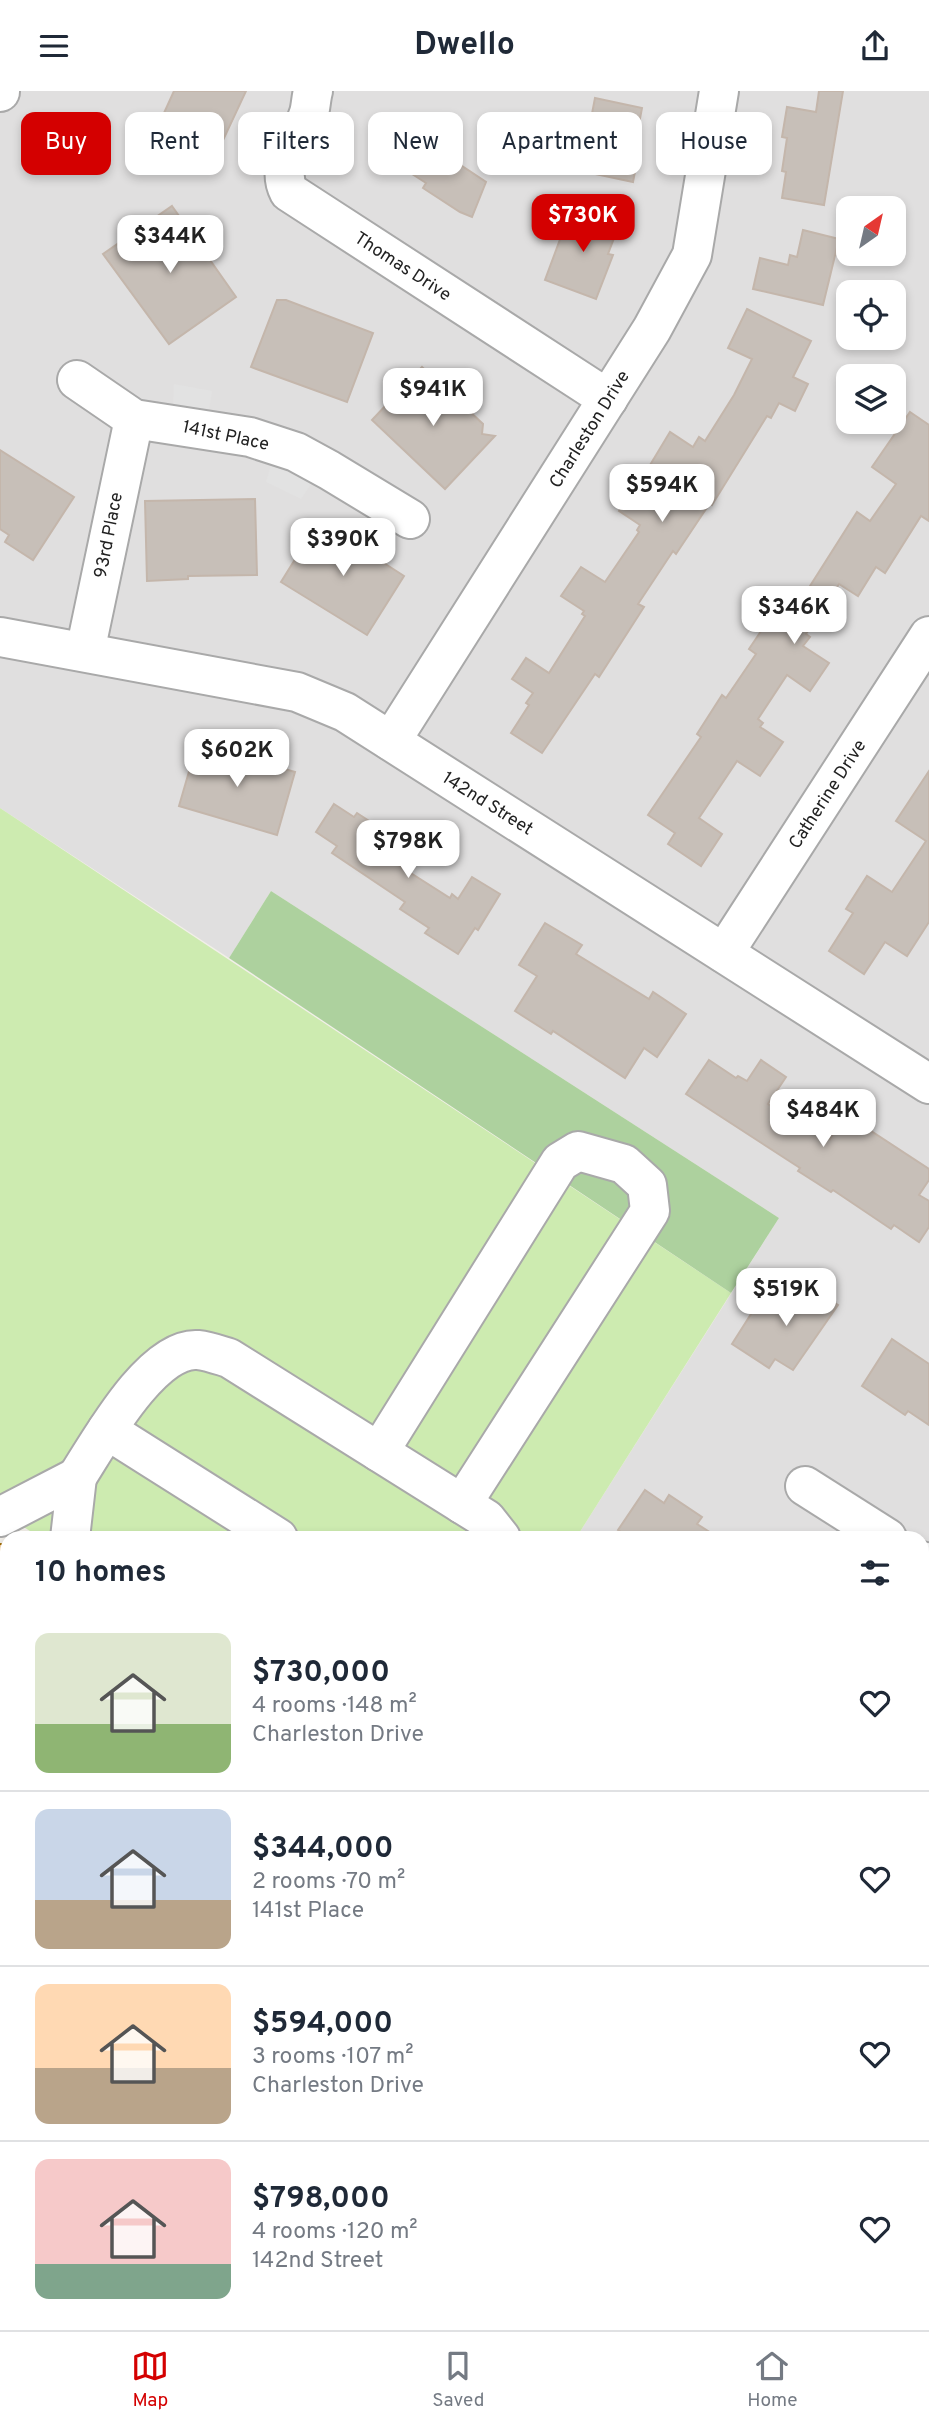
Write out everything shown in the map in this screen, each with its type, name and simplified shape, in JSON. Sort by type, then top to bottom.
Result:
[{"type":"street","name":"Thomas Drive","points":[[313,91],[309,113],[285,162],[284,183],[289,192],[608,398]]},
{"type":"street","name":"Charleston Drive","points":[[391,741],[652,329],[692,255],[719,91]]},
{"type":"street","name":"141st Place","points":[[77,380],[134,419],[250,437],[296,453],[410,520]]},
{"type":"street","name":"93rd Place","points":[[85,652],[120,474],[134,419]]},
{"type":"street","name":"Catherine Drive","points":[[724,953],[929,636]]},
{"type":"street","name":"142nd Street","points":[[0,637],[297,692],[345,712],[929,1084]]},
{"type":"street","points":[[379,1452],[560,1161],[578,1151],[624,1164],[647,1185],[650,1210],[463,1504]]},
{"type":"street","points":[[71,1531],[77,1476],[107,1430],[138,1386],[171,1357],[195,1349],[229,1358],[463,1504],[486,1519],[495,1531]]},
{"type":"street","points":[[107,1430],[267,1531]]},
{"type":"street","points":[[0,1517],[77,1476]]},
{"type":"street","points":[[806,1486],[876,1531]]},
{"type":"shaded area","points":[[0,91],[929,91],[929,1531],[580,1531],[779,1218],[271,891],[229,958],[0,808]]},
{"type":"shaded area","points":[[174,384],[212,391],[208,415],[173,407]]},
{"type":"shaded area","points":[[273,458],[315,478],[301,499],[266,482]]},
{"type":"green space","points":[[0,808],[731,1293],[580,1531],[30,1531],[0,1512]]},
{"type":"green space","points":[[271,891],[779,1218],[731,1293],[229,958]]},
{"type":"building","points":[[174,91],[246,91],[224,138],[224,112],[164,112]]},
{"type":"building","points":[[819,91],[843,91],[824,205],[782,198],[786,172],[782,171],[787,138],[782,137],[787,107],[816,112]]},
{"type":"building","points":[[595,98],[642,108],[641,112],[592,112]]},
{"type":"building","points":[[463,167],[486,182],[472,217],[423,188],[426,183],[414,175],[463,175]]},
{"type":"building","points":[[600,175],[634,175],[633,182]]},
{"type":"building","points":[[172,206],[236,297],[169,344],[103,254]]},
{"type":"building","points":[[572,207],[619,225],[608,254],[613,255],[596,299],[545,280]]},
{"type":"building","points":[[803,230],[836,238],[836,251],[823,305],[753,289],[760,258],[788,265],[790,255],[797,257]]},
{"type":"building","points":[[277,300],[286,300],[373,333],[347,402],[251,367]]},
{"type":"building","points":[[747,309],[811,341],[793,377],[808,384],[795,411],[779,403],[771,418],[767,416],[712,505],[710,503],[676,554],[673,551],[638,604],[644,607],[599,677],[595,674],[542,753],[511,733],[529,705],[526,703],[533,693],[512,679],[526,658],[549,673],[585,616],[582,614],[584,611],[561,596],[581,567],[605,582],[639,532],[637,530],[640,525],[619,511],[670,432],[693,447],[699,437],[705,441],[734,395],[752,359],[728,348]]},
{"type":"building","points":[[422,367],[483,424],[482,434],[495,436],[445,489],[372,420]]},
{"type":"building","points":[[910,412],[929,425],[929,521],[921,516],[885,573],[876,567],[858,596],[839,584],[806,634],[810,637],[803,646],[829,663],[810,691],[787,675],[758,719],[763,723],[760,727],[783,742],[760,776],[737,761],[699,818],[722,834],[701,866],[668,844],[675,833],[648,815],[701,737],[697,734],[722,695],[726,698],[756,654],[749,649],[790,588],[803,597],[857,512],[870,521],[896,484],[872,467],[895,434],[906,434],[906,418]]},
{"type":"building","points":[[0,450],[74,497],[33,560],[5,542],[9,535],[0,529]]},
{"type":"building","points":[[255,499],[257,575],[188,576],[188,579],[147,581],[145,501]]},
{"type":"building","points":[[319,521],[404,576],[367,635],[281,582]]},
{"type":"building","points":[[197,744],[295,772],[277,835],[179,806]]},
{"type":"building","points":[[929,771],[929,922],[907,956],[885,942],[864,974],[829,951],[853,913],[846,909],[867,876],[892,892],[926,841],[896,821]]},
{"type":"building","points":[[334,804],[354,817],[357,813],[383,830],[379,836],[403,851],[395,863],[450,898],[452,894],[458,899],[472,877],[500,894],[478,930],[475,928],[458,954],[425,933],[429,928],[400,909],[405,902],[332,853],[337,846],[316,832]]},
{"type":"building","points":[[545,923],[582,945],[576,954],[649,999],[653,992],[686,1014],[657,1057],[644,1048],[625,1078],[553,1031],[551,1034],[515,1011],[537,976],[519,965]]},
{"type":"building","points":[[709,1060],[736,1078],[738,1076],[747,1081],[761,1060],[786,1077],[768,1104],[810,1131],[812,1128],[830,1139],[845,1114],[929,1169],[929,1180],[919,1195],[929,1201],[929,1227],[919,1242],[894,1225],[891,1229],[833,1190],[831,1192],[798,1171],[800,1168],[686,1094]]},
{"type":"building","points":[[800,1280],[838,1305],[793,1370],[775,1359],[769,1368],[732,1344],[760,1300],[780,1313]]},
{"type":"building","points":[[892,1339],[929,1364],[929,1425],[908,1411],[905,1415],[862,1386]]},
{"type":"building","points":[[645,1490],[664,1503],[669,1495],[702,1517],[697,1524],[708,1531],[620,1531]]}]
